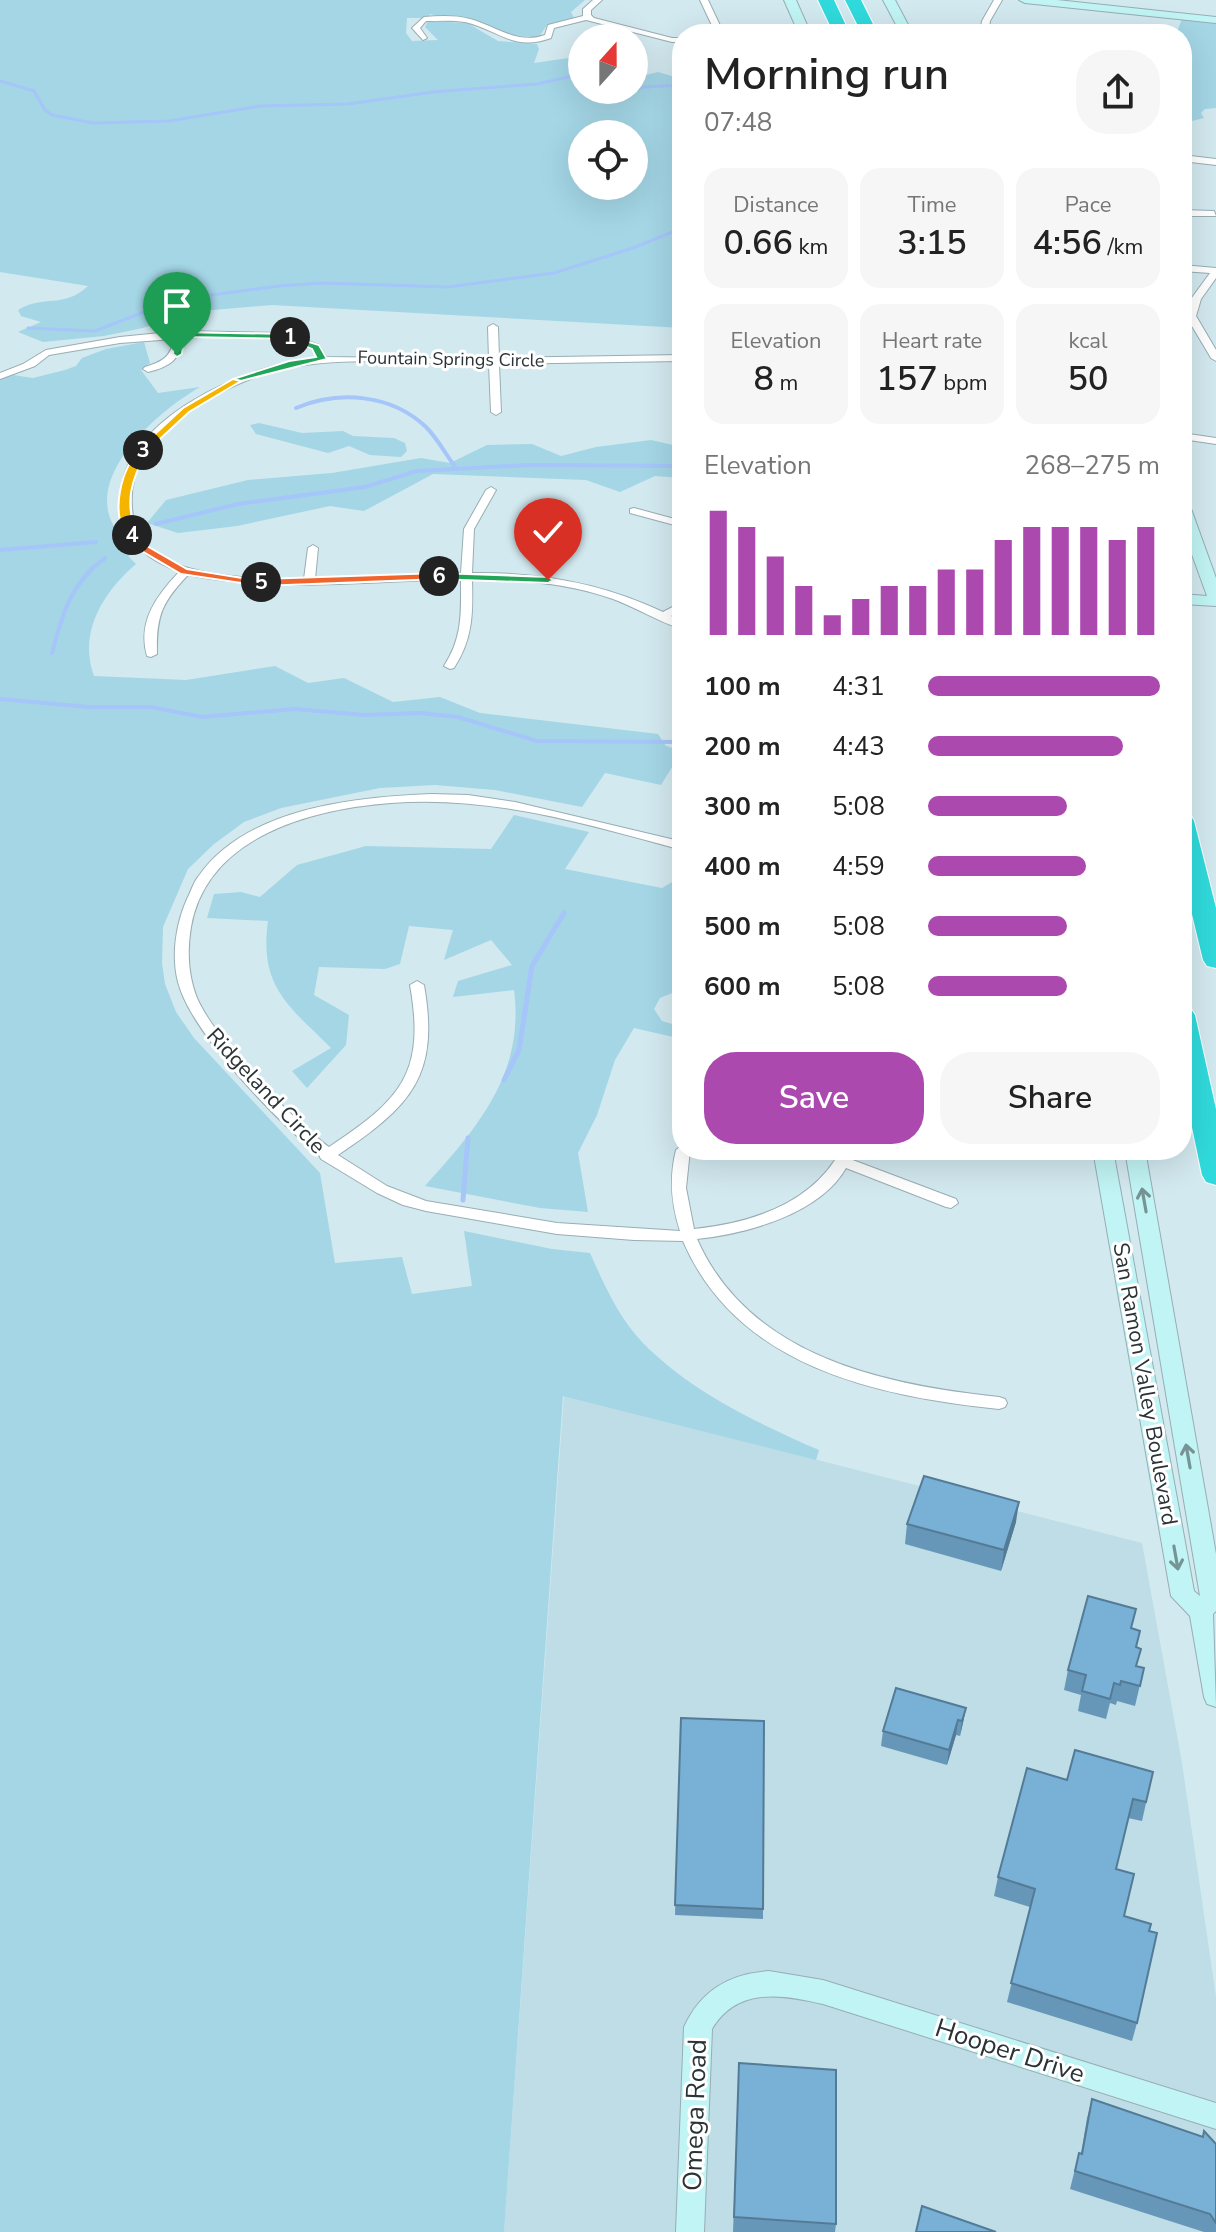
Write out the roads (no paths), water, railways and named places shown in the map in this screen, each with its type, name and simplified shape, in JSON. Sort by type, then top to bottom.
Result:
[{"type":"highway","points":[[826,0],[837,24]]},
{"type":"highway","points":[[853,0],[865,24]]},
{"type":"highway","points":[[1192,862],[1216,960]]},
{"type":"highway","points":[[1192,1062],[1216,1175]]},
{"type":"main road","points":[[778,0],[789,24]]},
{"type":"main road","points":[[790,0],[801,24]]},
{"type":"main road","points":[[889,0],[902,24]]},
{"type":"main road","points":[[1025,0],[1110,4],[1216,20]]},
{"type":"main road","points":[[1095,0],[1110,4]]},
{"type":"main road","points":[[1192,529],[1216,559]]},
{"type":"main road","points":[[1192,533],[1216,600],[1192,599]]},
{"type":"main road","name":"San Ramon Valley Boulevard","points":[[1105,1160],[1183,1596],[1201,1611],[1216,1697]]},
{"type":"main road","name":"San Ramon Valley Boulevard","points":[[1137,1160],[1212,1599],[1201,1611]]},
{"type":"main road","name":"Omega Road","points":[[690,2232],[696,2043],[698,2027],[706,2009],[732,1989],[752,1984],[804,1986]]},
{"type":"main road","name":"Hooper Drive","points":[[804,1986],[1216,2116]]},
{"type":"street","points":[[588,17],[587,9],[598,0]]},
{"type":"street","points":[[704,0],[715,24]]},
{"type":"street","points":[[986,24],[998,0]]},
{"type":"street","points":[[423,38],[416,28],[424,19],[466,20],[502,37],[533,40],[548,36],[551,27],[556,24],[588,17],[597,22],[672,39]]},
{"type":"street","points":[[1192,159],[1216,162]]},
{"type":"street","points":[[1192,213],[1214,214]]},
{"type":"street","points":[[1192,269],[1216,272],[1196,299],[1192,313]]},
{"type":"street","points":[[1192,318],[1216,363]]},
{"type":"street","points":[[493,327],[496,412]]},
{"type":"street","points":[[148,369],[169,364],[177,356],[180,334]]},
{"type":"street","points":[[0,376],[85,346],[180,334],[286,336],[316,347],[322,359]]},
{"type":"street","name":"Fountain Springs Circle","points":[[672,358],[494,362],[322,359],[268,370],[215,391],[186,410],[142,450],[124,495],[124,515],[129,532],[143,548],[185,572],[231,581],[467,575],[548,580],[584,586],[672,620]]},
{"type":"street","points":[[1192,437],[1216,441]]},
{"type":"street","points":[[450,666],[461,649],[467,612],[466,552],[469,529],[491,490]]},
{"type":"street","points":[[634,511],[672,521]]},
{"type":"street","points":[[309,581],[313,548]]},
{"type":"street","points":[[151,654],[149,621],[158,602],[185,572]]},
{"type":"street","points":[[664,616],[672,611]]},
{"type":"street","name":"Ridgeland Circle","points":[[672,844],[515,806],[467,799],[423,798],[336,806],[293,818],[229,850],[206,872],[191,898],[183,931],[182,977],[200,1021],[326,1156],[358,1178],[411,1202],[480,1218],[597,1234],[689,1238],[771,1216],[810,1197],[833,1177],[844,1160]]},
{"type":"street","points":[[326,1156],[373,1126],[396,1102],[415,1074],[425,1039],[417,985]]},
{"type":"street","points":[[681,1160],[678,1182],[680,1210],[704,1269],[734,1306],[769,1336],[819,1364],[865,1381],[919,1394],[999,1403]]},
{"type":"street","points":[[855,1160],[951,1203]]},
{"type":"waterway","points":[[0,81],[34,91],[45,110],[52,115],[93,123],[169,121],[260,106],[348,104],[433,92],[537,84],[568,77]]},
{"type":"waterway","points":[[648,87],[672,86]]},
{"type":"waterway","points":[[28,328],[95,331],[175,300],[279,286],[323,283],[448,287],[554,273],[672,232]]},
{"type":"waterway","points":[[296,408],[312,402],[347,397],[381,402],[412,416],[426,427],[456,468]]},
{"type":"waterway","points":[[156,524],[238,504],[365,487],[417,471],[529,465],[672,466]]},
{"type":"waterway","points":[[0,550],[96,542]]},
{"type":"waterway","points":[[52,653],[64,613],[76,589],[93,567],[105,558]]},
{"type":"waterway","points":[[0,699],[88,707],[151,707],[202,717],[295,709],[364,715],[420,713],[458,717],[537,741],[672,742]]},
{"type":"waterway","points":[[504,1080],[519,1050],[532,966],[564,913]]},
{"type":"waterway","points":[[463,1200],[468,1138]]}]
